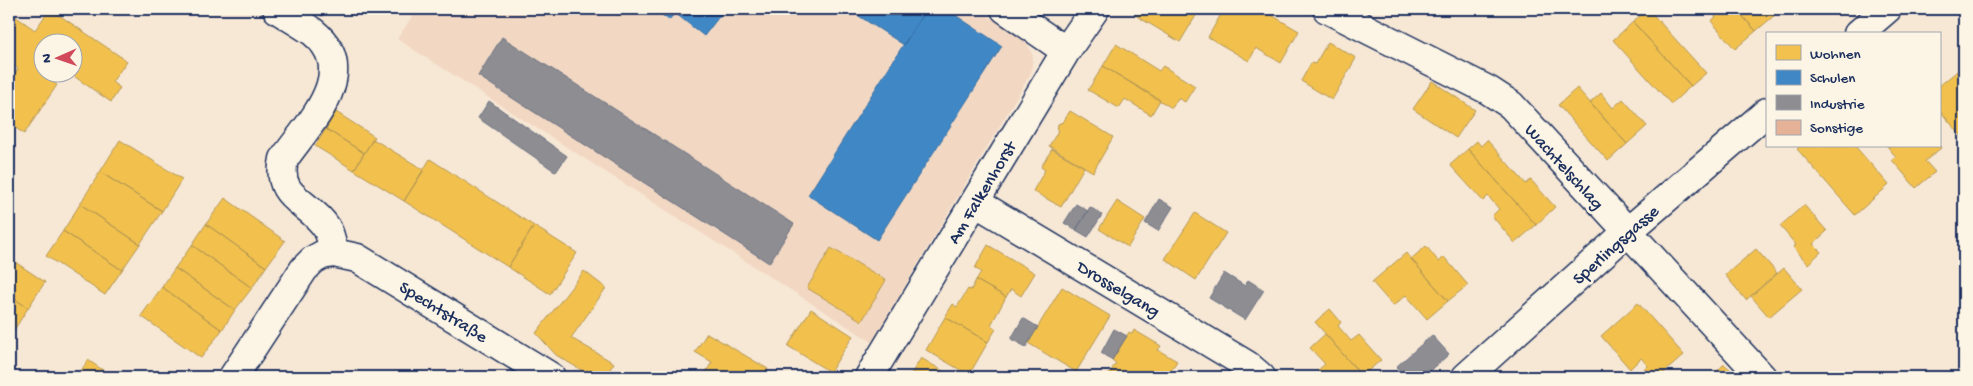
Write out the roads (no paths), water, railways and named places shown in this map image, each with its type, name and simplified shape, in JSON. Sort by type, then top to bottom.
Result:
[{"type":"street","points":[[233,377],[304,269],[322,255],[334,253],[328,229],[320,219],[289,193],[282,183],[281,172],[284,159],[331,88],[332,58],[327,48],[313,33],[277,9]]},
{"type":"street","points":[[1005,9],[1066,51]]},
{"type":"street","name":"Am Falkenhorst","points":[[868,377],[1066,51],[1095,9]]},
{"type":"street","name":"Wachtelschlag","points":[[1327,9],[1488,90],[1511,105],[1626,233],[1762,377]]},
{"type":"street","points":[[1860,32],[1887,9]]},
{"type":"street","name":"Sperlingsgasse","points":[[1466,377],[1626,233],[1766,113]]},
{"type":"street","name":"Drosselgang","points":[[975,202],[1239,361],[1261,377]]},
{"type":"street","name":"Spechtstraße","points":[[334,253],[357,258],[551,377]]}]
